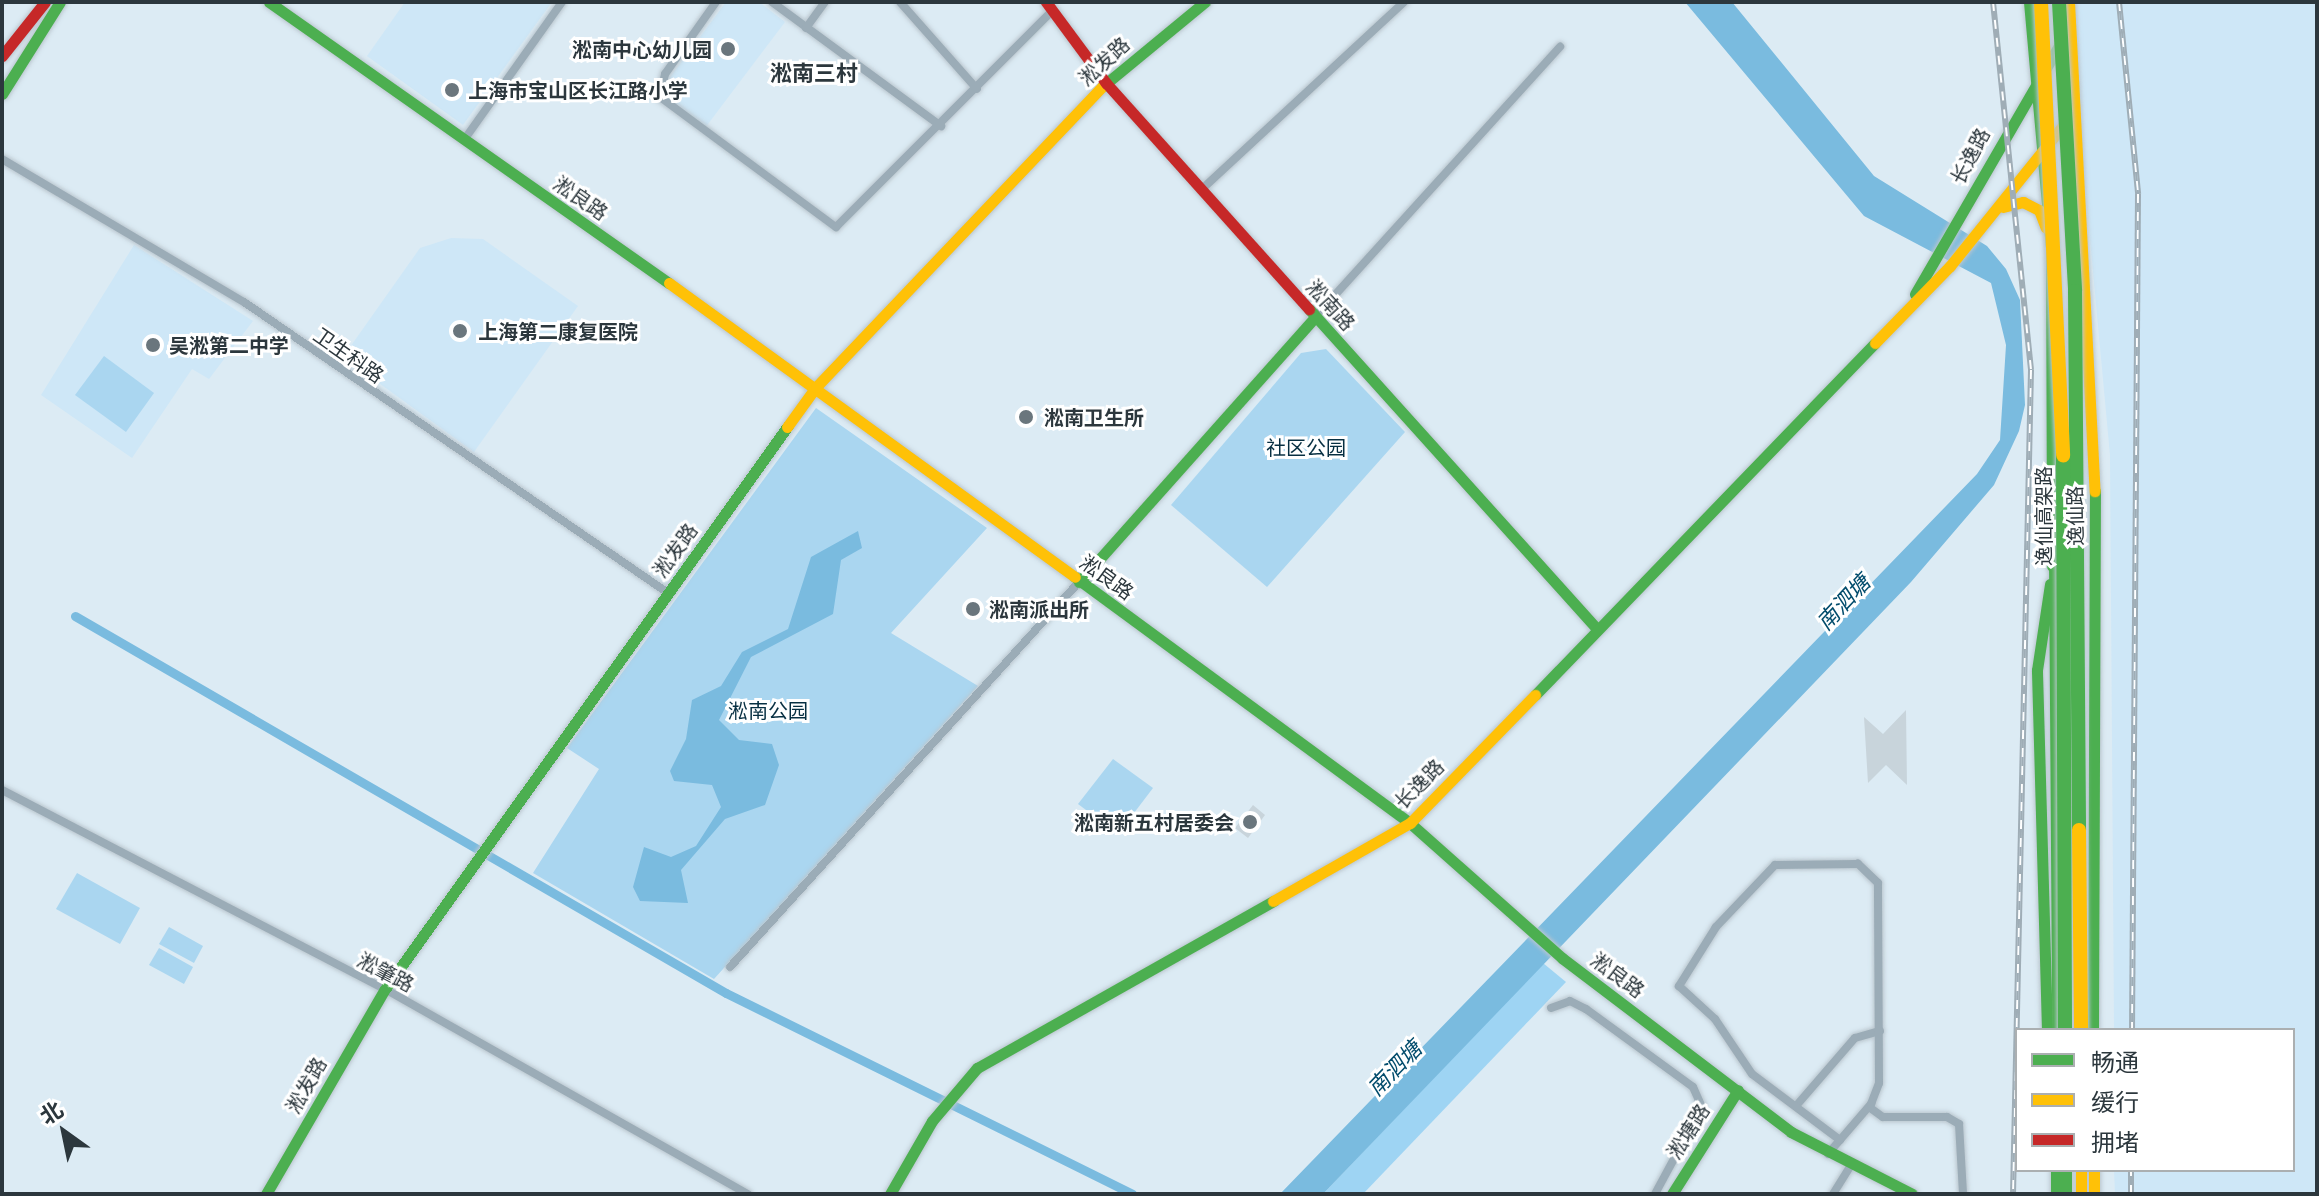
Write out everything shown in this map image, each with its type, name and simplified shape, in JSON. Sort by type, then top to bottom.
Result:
[{"type":"main road","points":[[2,56],[45,2]]},
{"type":"main road","points":[[2,94],[60,2]]},
{"type":"main road","name":"淞良路","points":[[269,2],[816,387],[1410,823],[1562,958],[1738,1090],[1828,1154],[1912,1194]]},
{"type":"main road","name":"淞发路","points":[[266,1194],[385,989],[816,387],[1106,83],[1205,2]]},
{"type":"main road","name":"逸仙路","points":[[2029,2],[2050,239],[2054,558],[2068,646],[2066,1028]]},
{"type":"main road","name":"逸仙高架路","points":[[2041,2],[2063,335],[2066,1028]]},
{"type":"main road","name":"逸仙高架路","points":[[2059,2],[2075,291],[2081,1028]]},
{"type":"main road","name":"逸仙路","points":[[2069,2],[2096,505],[2093,1028]]},
{"type":"main road","name":"淞南路","points":[[1049,6],[1106,83],[1596,628]]},
{"type":"main road","name":"长逸路","points":[[1909,304],[2036,80],[2070,29]]},
{"type":"main road","name":"长逸路","points":[[890,1194],[940,1111],[977,1068],[1410,823],[1909,304],[1950,266],[1999,209],[2042,147],[2075,112]]},
{"type":"main road","points":[[1999,209],[2014,201],[2039,210],[2050,239]]},
{"type":"main road","points":[[1079,582],[1315,317]]},
{"type":"main road","points":[[2054,558],[2057,1028]]},
{"type":"main road","name":"逸仙路","points":[[2047,1028],[2037,670],[2054,558]]},
{"type":"main road","name":"淞塘路","points":[[1672,1194],[1738,1090]]},
{"type":"main road","points":[[2056,1172],[2059,1193]]},
{"type":"main road","points":[[2059,1193],[2065,1172]]},
{"type":"main road","points":[[2081,1172],[2081,1194]]},
{"type":"main road","points":[[2094,1172],[2094,1194]]},
{"type":"street","points":[[464,140],[562,2]]},
{"type":"street","points":[[716,2],[665,74],[660,97],[681,119],[836,227],[977,89],[1049,6]]},
{"type":"street","points":[[772,2],[941,126]]},
{"type":"street","points":[[806,28],[825,2]]},
{"type":"street","points":[[900,2],[977,89]]},
{"type":"street","points":[[1201,190],[1404,2]]},
{"type":"street","points":[[1315,317],[1560,47]]},
{"type":"street","name":"卫生科路","points":[[2,159],[244,302],[668,593]]},
{"type":"street","points":[[730,967],[1079,582]]},
{"type":"street","name":"淞肇路","points":[[2,790],[385,989],[748,1194]]},
{"type":"street","points":[[1828,1154],[1869,1107],[1879,1083],[1880,1031],[1873,872],[1858,864],[1768,869],[1716,927],[1679,986],[1724,1031],[1736,1059],[1840,1140]]},
{"type":"street","points":[[1551,1008],[1570,1001],[1586,1009],[1693,1087],[1702,1107],[1655,1194]]},
{"type":"street","points":[[1796,1106],[1855,1038],[1880,1031]]},
{"type":"street","points":[[1869,1107],[1883,1117],[1947,1117],[1959,1124],[1963,1194]]},
{"type":"street","points":[[1833,1194],[1851,1165]]},
{"type":"shaded area","name":"上海市宝山区长江路小学","points":[[405,2],[552,2],[463,125],[367,56]]},
{"type":"shaded area","name":"淞南中心幼儿园","points":[[726,2],[759,2],[785,22],[705,128],[678,110],[669,96],[670,77]]},
{"type":"shaded area","points":[[1685,2],[1732,2],[1874,176],[1987,246],[2006,269],[2020,300],[2025,405],[2019,431],[1994,485],[1911,582],[1323,1194],[1280,1194],[1977,474],[2000,440],[2006,345],[1991,283],[1864,216]]},
{"type":"shaded area","points":[[2068,2],[2317,2],[2317,1194],[2115,1194],[2114,1172],[2295,1172],[2295,1028],[2114,1028],[2110,455]]},
{"type":"shaded area","name":"上海第二康复医院","points":[[451,238],[483,239],[578,306],[474,452],[343,357],[420,248]]},
{"type":"shaded area","name":"吴淞第二中学","points":[[134,245],[253,321],[209,379],[192,369],[132,458],[41,395]]},
{"type":"shaded area","points":[[858,531],[862,548],[841,560],[833,614],[751,657],[719,720],[739,740],[772,744],[779,765],[765,805],[725,819],[681,870],[688,903],[640,901],[633,887],[644,847],[671,857],[696,846],[721,807],[712,785],[674,781],[670,771],[686,739],[692,700],[721,686],[742,652],[788,629],[811,557]]},
{"type":"shaded area","points":[[1543,963],[1566,982],[1363,1194],[1323,1194]]},
{"type":"green space","name":"社区公园","points":[[1326,349],[1405,432],[1267,587],[1171,505],[1301,353]]},
{"type":"green space","points":[[104,356],[154,393],[126,432],[75,395]]},
{"type":"green space","name":"淞南公园","points":[[816,408],[987,528],[891,633],[978,686],[714,979],[533,873],[599,769],[567,748]]},
{"type":"green space","points":[[1113,759],[1153,788],[1118,834],[1078,804]]},
{"type":"green space","points":[[77,873],[140,908],[120,944],[56,909]]},
{"type":"green space","points":[[169,927],[203,946],[194,963],[159,944]]},
{"type":"green space","points":[[159,948],[193,967],[184,984],[149,965]]},
{"type":"building","points":[[1906,710],[1907,785],[1886,765],[1868,783],[1864,717],[1883,734]]},
{"type":"building","name":"淞南新五村居委会","points":[[1253,805],[1265,815],[1248,838],[1235,828]]},
{"type":"waterway","points":[[75,616],[726,993],[1132,1194]]},
{"type":"railway","points":[[1993,2],[2031,370],[2017,1028]]},
{"type":"railway","points":[[2119,2],[2138,194],[2132,1028]]},
{"type":"railway","points":[[2013,1194],[2015,1102]]},
{"type":"railway","points":[[2131,1172],[2131,1194]]},
{"type":"traffic: fast","points":[[2,94],[60,2]]},
{"type":"traffic: fast","points":[[269,2],[669,283]]},
{"type":"traffic: fast","points":[[1103,86],[1205,2]]},
{"type":"traffic: fast","points":[[2029,2],[2051,247],[2052,566]]},
{"type":"traffic: fast","points":[[2059,2],[2075,291],[2079,830]]},
{"type":"traffic: fast","points":[[1915,294],[2061,42]]},
{"type":"traffic: fast","points":[[1309,309],[1596,628]]},
{"type":"traffic: fast","points":[[1079,582],[1315,317]]},
{"type":"traffic: fast","points":[[1535,695],[1875,343]]},
{"type":"traffic: fast","points":[[266,1194],[385,989],[787,427]]},
{"type":"traffic: fast","points":[[2063,455],[2065,1028]]},
{"type":"traffic: fast","points":[[2093,1028],[2095,491]]},
{"type":"traffic: fast","points":[[2054,558],[2057,1028]]},
{"type":"traffic: fast","points":[[1075,577],[1410,823],[1562,958],[1791,1132],[1912,1194]]},
{"type":"traffic: fast","points":[[2047,1028],[2037,670],[2050,584]]},
{"type":"traffic: fast","points":[[890,1194],[932,1121],[977,1068],[1273,901]]},
{"type":"traffic: fast","points":[[1672,1194],[1738,1090]]},
{"type":"traffic: fast","points":[[2056,1172],[2056,1194]]},
{"type":"traffic: fast","points":[[2066,1172],[2066,1194]]},
{"type":"traffic: slow","points":[[2041,2],[2063,455]]},
{"type":"traffic: slow","points":[[2069,2],[2095,491]]},
{"type":"traffic: slow","points":[[787,427],[816,387],[1103,86]]},
{"type":"traffic: slow","points":[[1875,343],[1950,266],[2069,118]]},
{"type":"traffic: slow","points":[[2003,207],[2023,202],[2039,210],[2046,228]]},
{"type":"traffic: slow","points":[[669,283],[1075,577]]},
{"type":"traffic: slow","points":[[1273,901],[1410,823],[1535,695]]},
{"type":"traffic: slow","points":[[2079,830],[2081,1028]]},
{"type":"traffic: slow","points":[[2081,1172],[2081,1194]]},
{"type":"traffic: slow","points":[[2094,1172],[2094,1194]]},
{"type":"traffic: jam","points":[[2,56],[45,2]]},
{"type":"traffic: jam","points":[[1046,2],[1106,83],[1309,309]]},
{"type":"place","name":"淞南中心幼儿园","points":[[728,49]]},
{"type":"place","name":"上海市宝山区长江路小学","points":[[452,90]]},
{"type":"place","name":"上海第二康复医院","points":[[460,331]]},
{"type":"place","name":"吴淞第二中学","points":[[153,345]]},
{"type":"place","name":"淞南卫生所","points":[[1026,417]]},
{"type":"place","name":"淞南派出所","points":[[973,609]]},
{"type":"place","name":"淞南新五村居委会","points":[[1250,822]]},
{"type":"district","name":"淞南三村","points":[[814,73]]},
{"type":"water label","name":"南泗塘","points":[[1843,602]]},
{"type":"water label","name":"南泗塘","points":[[1394,1068]]}]
